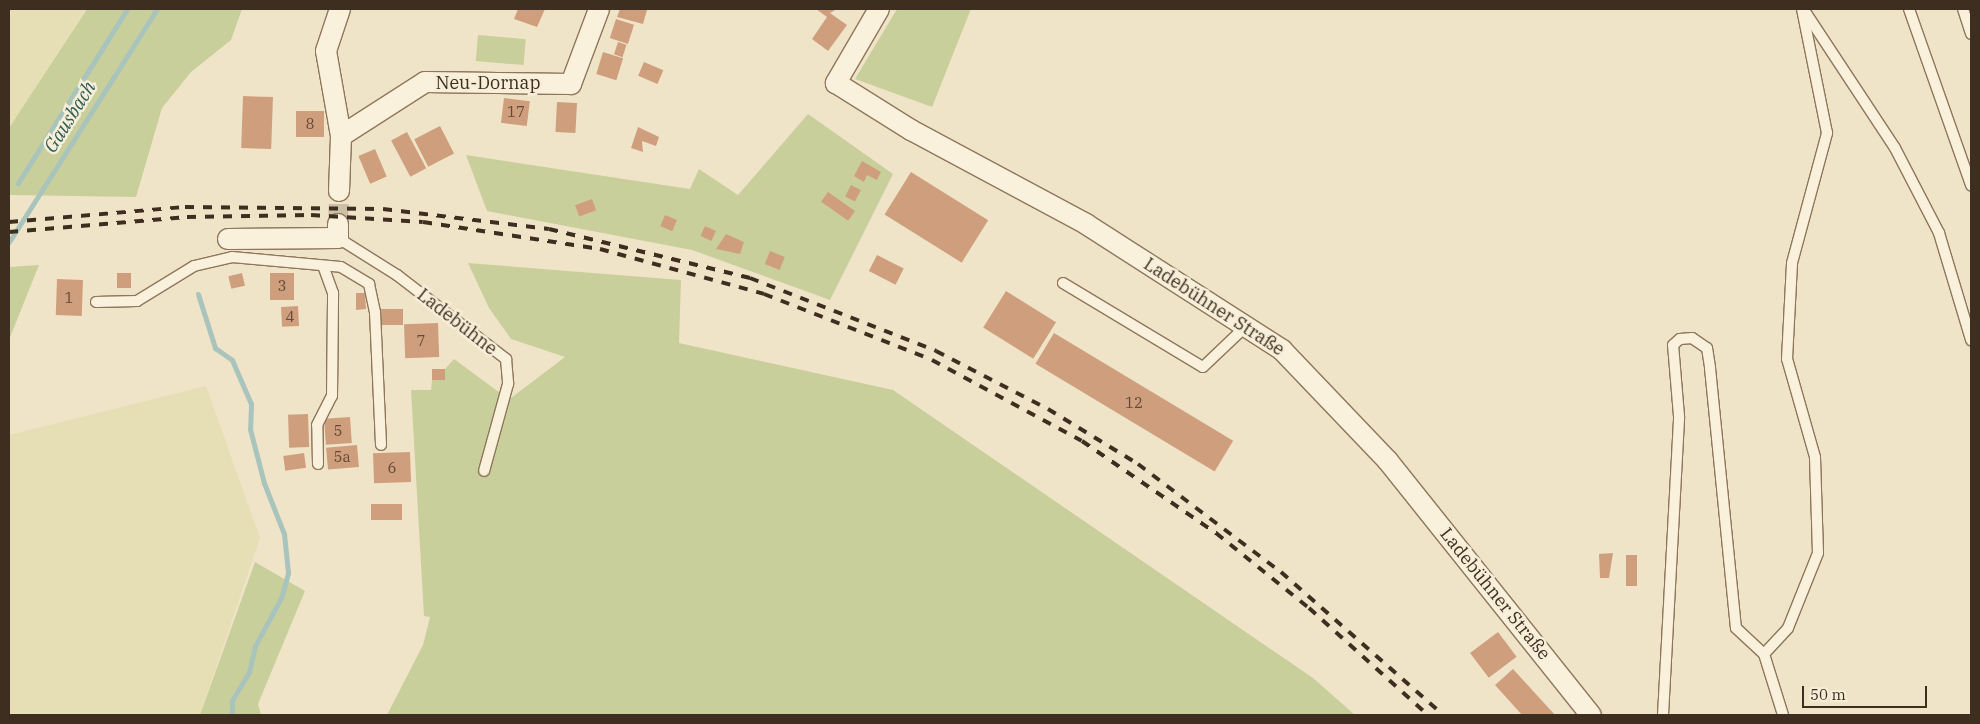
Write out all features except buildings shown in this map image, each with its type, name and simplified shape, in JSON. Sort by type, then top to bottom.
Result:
[{"type":"street","points":[[339,191],[341,136],[326,51],[340,9]]},
{"type":"street","name":"Neu-Dornap","points":[[341,136],[425,82],[571,84],[599,9]]},
{"type":"street","name":"Ladebühner Straße","points":[[879,9],[836,84],[912,130],[1086,224],[1282,350],[1388,461],[1591,715]]},
{"type":"street","name":"Ladebühne","points":[[230,248],[338,231]]},
{"type":"lane","points":[[1802,9],[1895,148],[1938,233],[1971,340]]},
{"type":"lane","points":[[1764,654],[1788,628],[1818,553],[1815,457],[1788,359],[1792,263],[1828,133],[1802,9]]},
{"type":"lane","points":[[1909,9],[1971,185]]},
{"type":"lane","points":[[1963,9],[1971,34]]},
{"type":"lane","name":"Ladebühne","points":[[338,231],[506,359],[508,384],[484,471]]},
{"type":"lane","name":"Ladebühne","points":[[96,302],[136,301],[194,266],[230,248],[342,268],[368,284],[375,312],[380,445]]},
{"type":"lane","points":[[318,464],[317,425],[332,396],[333,293],[323,266]]},
{"type":"lane","points":[[1063,283],[1203,367],[1246,326]]},
{"type":"lane","points":[[1663,715],[1679,416],[1672,346],[1680,339],[1692,338],[1707,348],[1736,628],[1764,654],[1783,715]]},
{"type":"shaded area","points":[[9,9],[86,9],[9,128]]},
{"type":"shaded area","points":[[206,386],[260,538],[200,715],[9,715],[9,435]]},
{"type":"green space","points":[[87,9],[242,9],[231,40],[191,72],[162,108],[136,197],[9,195],[9,128]]},
{"type":"green space","points":[[897,9],[971,9],[932,107],[855,79]]},
{"type":"green space","points":[[478,35],[526,39],[524,65],[476,61]]},
{"type":"green space","points":[[808,114],[893,174],[830,300],[692,250],[487,211],[466,155],[690,189],[699,169],[738,195]]},
{"type":"green space","points":[[468,263],[681,280],[679,343],[893,390],[1313,678],[1355,715],[387,715],[423,645],[430,617],[424,616],[411,390],[431,390],[432,380],[444,380],[445,369],[454,359],[500,393],[499,407],[565,357],[511,339],[489,308]]},
{"type":"green space","points":[[39,265],[9,340],[9,267]]},
{"type":"green space","points":[[255,562],[305,591],[258,704],[261,715],[200,715]]},
{"type":"waterway","points":[[18,183],[127,9]]},
{"type":"waterway","name":"Gausbach","points":[[9,242],[157,9]]},
{"type":"waterway","points":[[198,294],[215,348],[232,360],[251,404],[250,429],[264,483],[284,534],[288,573],[282,596],[255,646],[249,672],[232,700],[232,715]]},
{"type":"tunnel","points":[[338,224],[339,191]]},
{"type":"railway","points":[[9,222],[185,207],[383,209],[549,229],[750,278],[936,351],[1048,409],[1138,464],[1281,572],[1443,715]]},
{"type":"railway","points":[[9,232],[187,217],[311,215],[423,222],[600,249],[764,294],[932,360],[1082,441],[1216,533],[1309,608],[1428,715]]}]
